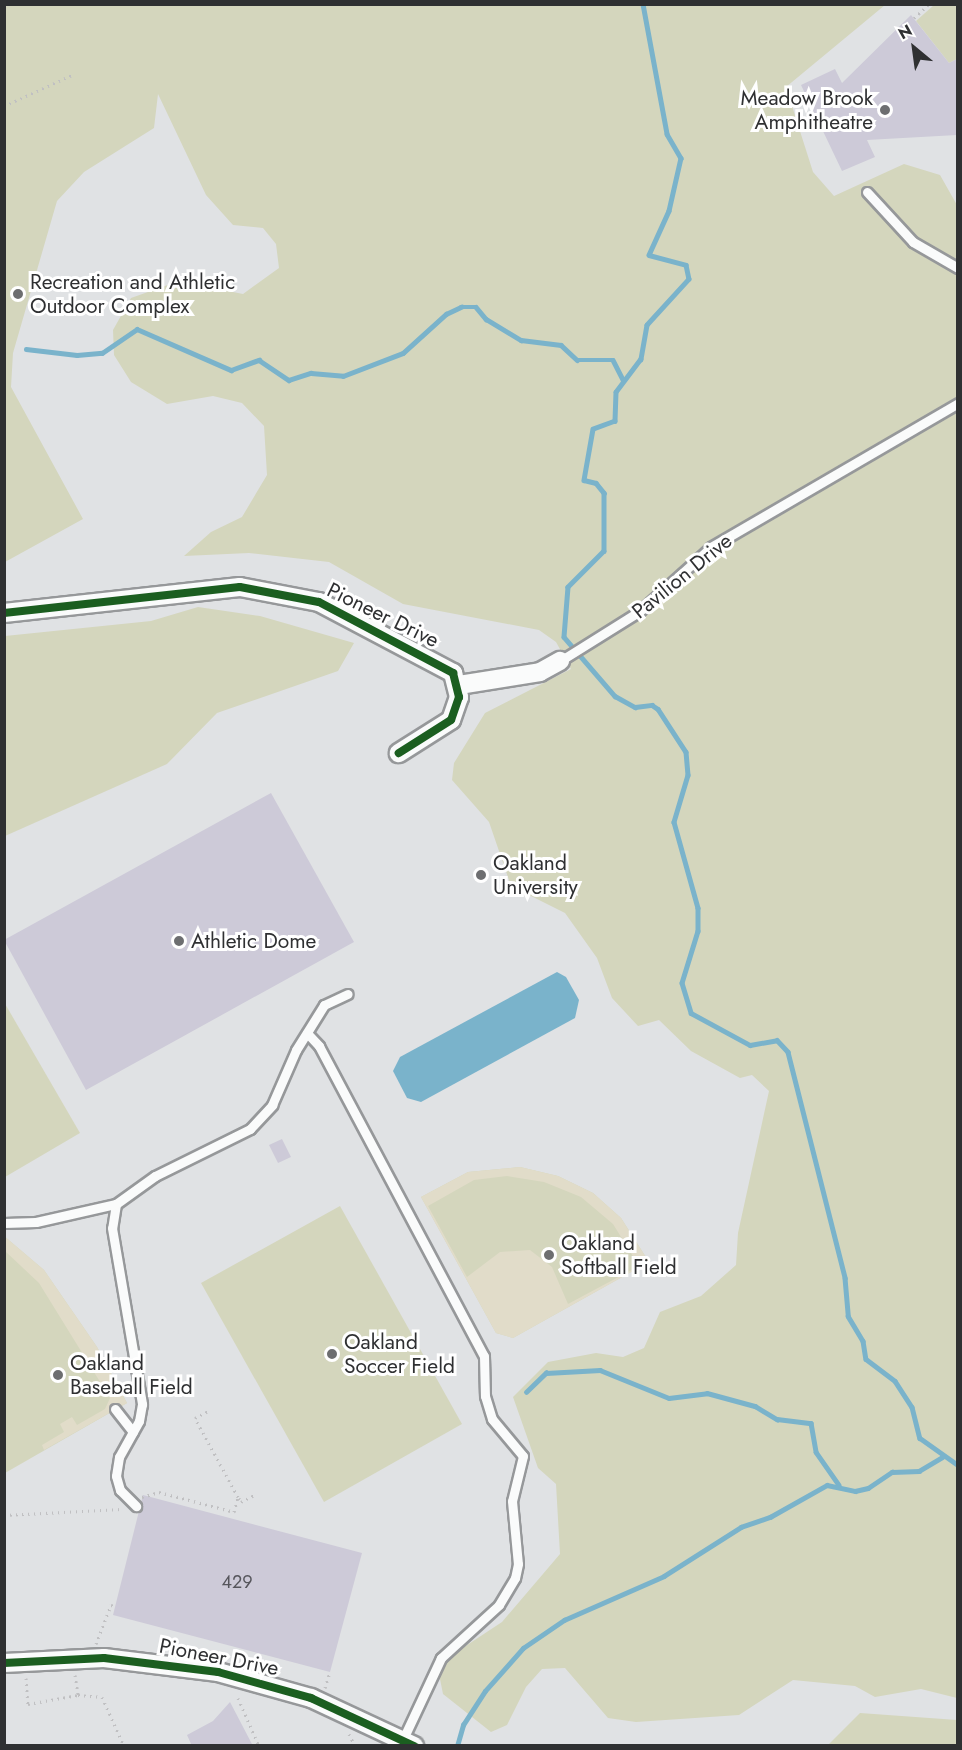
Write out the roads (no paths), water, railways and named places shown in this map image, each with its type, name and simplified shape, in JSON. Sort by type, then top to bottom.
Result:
[{"type":"street","name":"Pioneer Drive","points":[[4,613],[213,589],[266,590],[347,614],[441,663],[459,685]]},
{"type":"street","name":"Pavilion Drive","points":[[459,685],[540,672],[560,661]]},
{"type":"street","points":[[399,753],[450,720],[457,709],[459,685]]},
{"type":"street","name":"Pioneer Drive","points":[[4,1663],[104,1658],[218,1671],[317,1700],[408,1742]]},
{"type":"lane","points":[[867,192],[913,242],[957,268]]},
{"type":"lane","name":"Pavilion Drive","points":[[560,661],[610,633],[711,547],[957,403]]},
{"type":"lane","points":[[4,1223],[36,1222],[116,1204],[155,1176],[250,1130],[272,1104],[307,1033],[324,1005],[348,994]]},
{"type":"lane","points":[[307,1033],[319,1046],[481,1350],[487,1370],[485,1396],[492,1419],[523,1455],[512,1501],[518,1564],[515,1578],[499,1605],[438,1663],[408,1742]]},
{"type":"lane","points":[[116,1204],[112,1228],[142,1404],[133,1432],[119,1457],[116,1476],[120,1490],[136,1506]]},
{"type":"lane","points":[[115,1409],[133,1432]]},
{"type":"water","points":[[557,972],[566,977],[579,1000],[575,1018],[421,1102],[407,1098],[393,1071],[400,1057]]},
{"type":"waterway","points":[[643,4],[667,134],[681,158],[669,211],[649,255],[686,265],[689,279],[647,325],[641,359],[616,392],[615,421],[593,429],[584,480],[596,483],[604,493],[604,551],[568,587],[564,637],[615,696],[635,707],[652,705],[658,709],[686,752],[688,775],[674,822],[698,908],[698,931],[682,983],[691,1013],[750,1045],[777,1040],[788,1052],[845,1278],[848,1316],[863,1341],[866,1359],[895,1381],[912,1407],[920,1438],[958,1465]]},
{"type":"waterway","points":[[26,349],[77,355],[102,353],[137,329],[231,370],[259,360],[289,380],[311,373],[343,376],[403,353],[446,314],[461,307],[476,307],[486,319],[521,340],[561,345],[577,360],[613,360],[623,380]]},
{"type":"waterway","points":[[526,1392],[546,1373],[600,1370],[669,1398],[707,1393],[755,1406],[777,1419],[811,1423],[816,1452],[839,1485]]},
{"type":"waterway","points":[[457,1746],[463,1725],[485,1691],[523,1648],[564,1620],[664,1576],[741,1527],[770,1517],[827,1485],[855,1491],[868,1488],[892,1472],[919,1471],[942,1457]]},
{"type":"place","name":"Meadow Brook Amphitheatre","points":[[885,110]]},
{"type":"place","name":"Recreation and Athletic Outdoor Complex","points":[[18,294]]},
{"type":"place","name":"Oakland University","points":[[481,875]]},
{"type":"place","name":"Athletic Dome","points":[[179,941]]},
{"type":"place","name":"Oakland Softball Field","points":[[549,1255]]},
{"type":"place","name":"Oakland Soccer Field","points":[[332,1354]]},
{"type":"place","name":"Oakland Baseball Field","points":[[58,1375]]}]
